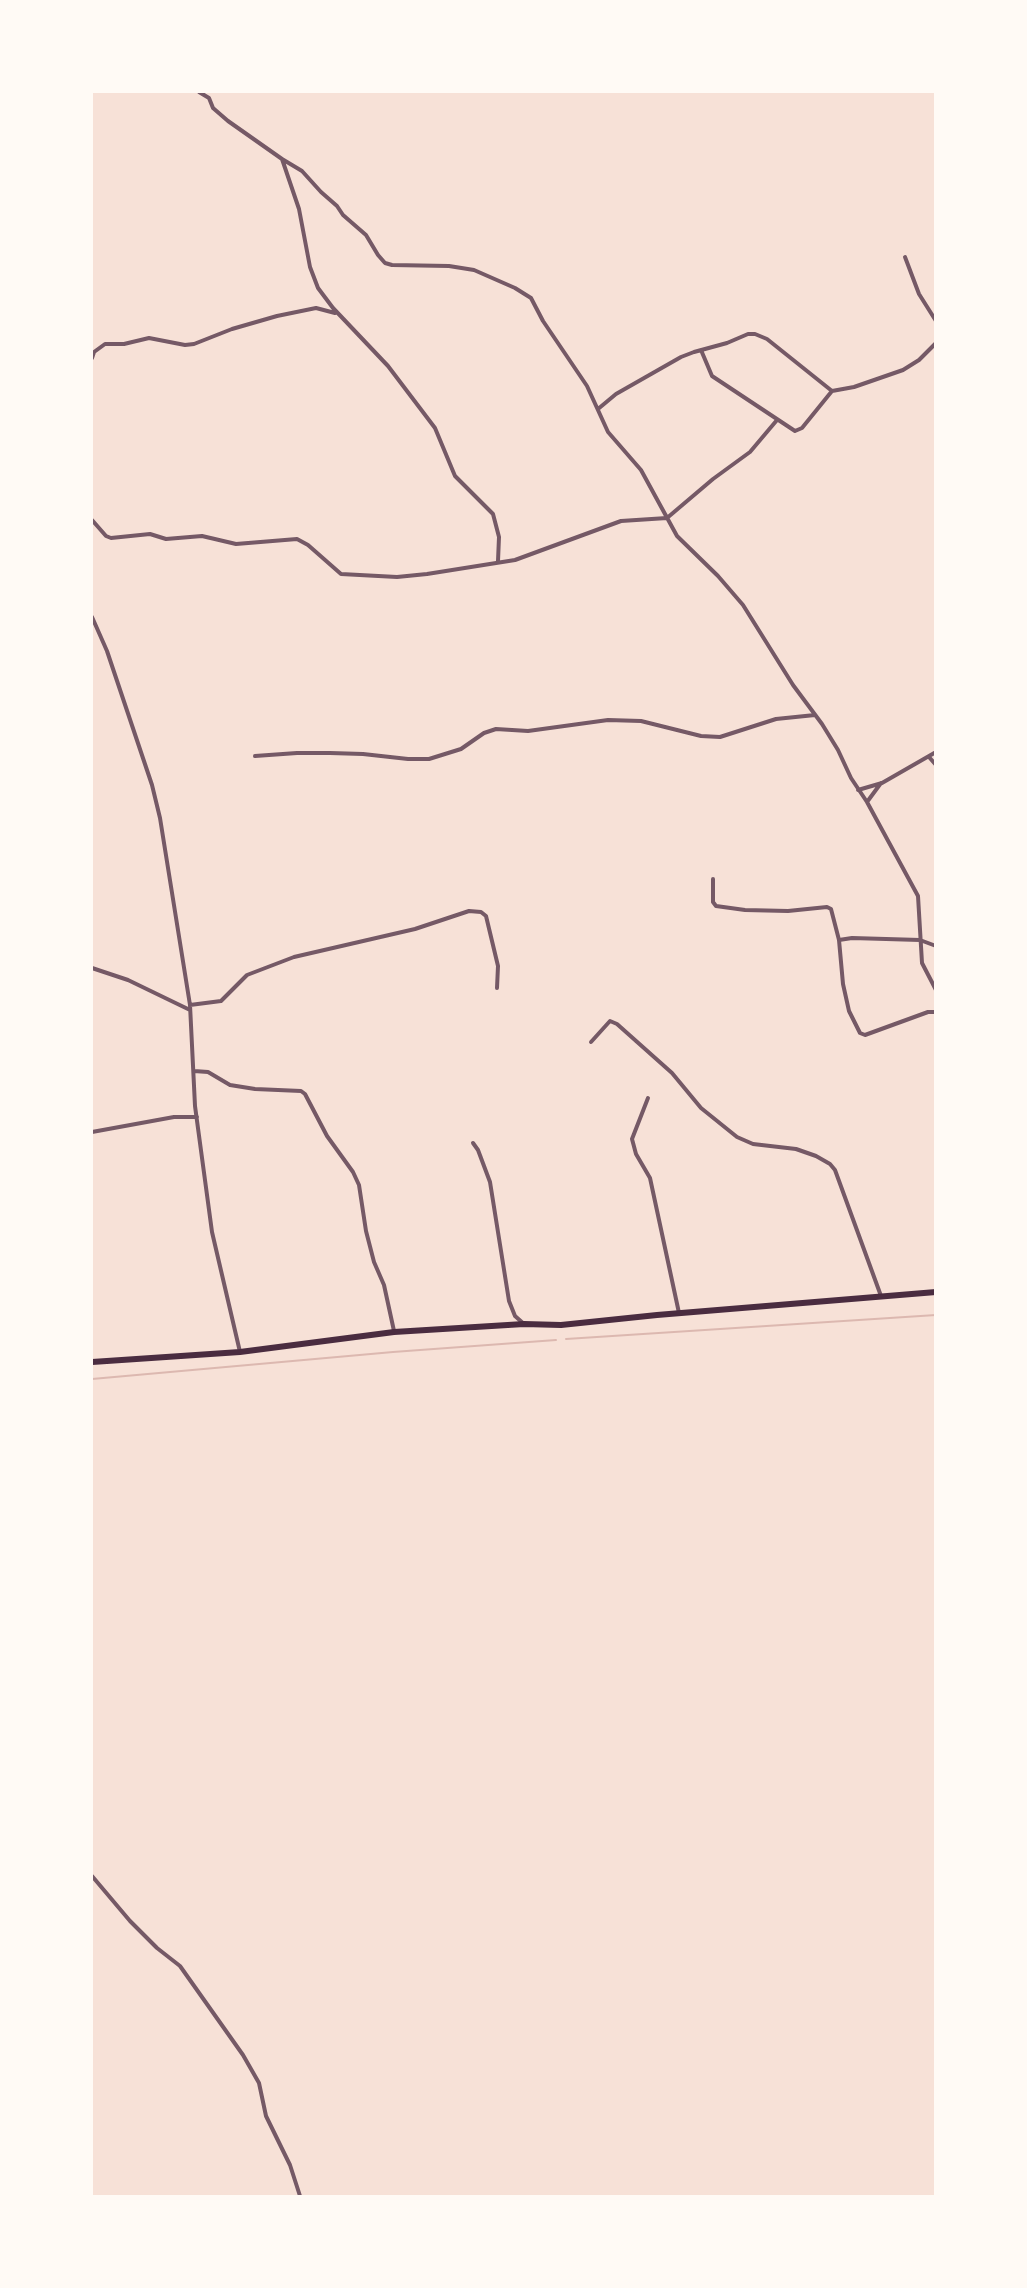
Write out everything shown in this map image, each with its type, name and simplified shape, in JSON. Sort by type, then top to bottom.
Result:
[{"type":"main road","points":[[92,1362],[240,1352],[394,1332],[524,1324],[561,1325],[936,1292]]},
{"type":"street","points":[[199,92],[209,98],[213,108],[228,121],[302,171],[343,215],[358,227],[385,263],[392,266],[449,266],[474,270],[523,291],[534,303],[543,321],[587,386],[608,432],[641,470],[677,536],[718,576],[743,605],[793,685],[838,750],[918,896],[922,963],[936,990]]},
{"type":"street","points":[[282,159],[299,209],[310,267],[318,288],[339,315],[388,366],[435,428],[455,476],[494,514],[499,537],[498,561]]},
{"type":"street","points":[[905,257],[919,294],[936,321]]},
{"type":"street","points":[[92,358],[94,352],[105,344],[124,344],[149,338],[185,345],[194,344],[266,319],[316,308],[339,315]]},
{"type":"street","points":[[598,409],[616,394],[681,357],[755,334],[783,350],[832,391]]},
{"type":"street","points":[[701,350],[712,375],[777,420],[799,431],[832,391],[854,387],[903,370],[919,360],[936,343]]},
{"type":"street","points":[[92,520],[106,536],[111,538],[150,534],[166,539],[202,536],[236,544],[297,539],[335,570],[347,575],[397,577],[527,557],[621,521],[667,518],[713,479],[750,452],[777,420]]},
{"type":"street","points":[[92,617],[107,651],[152,785],[160,819],[190,1007],[198,1117],[212,1232],[240,1352]]},
{"type":"street","points":[[255,756],[330,753],[429,759],[461,749],[484,733],[496,729],[528,731],[608,720],[641,721],[701,736],[720,737],[776,719],[815,715]]},
{"type":"street","points":[[858,790],[882,783],[936,752]]},
{"type":"street","points":[[929,757],[936,765]]},
{"type":"street","points":[[867,802],[882,783]]},
{"type":"street","points":[[713,879],[713,902],[716,906],[746,910],[827,907],[831,909],[839,940],[843,984],[849,1011],[860,1033],[865,1035],[928,1012],[936,1012]]},
{"type":"street","points":[[92,968],[128,980],[190,1007],[221,1001],[247,975],[294,957],[415,929],[469,911],[481,912],[486,916],[498,966],[497,988]]},
{"type":"street","points":[[839,940],[852,938],[920,940],[936,946]]},
{"type":"street","points":[[591,1042],[610,1021],[617,1024],[672,1073],[701,1108],[737,1137],[753,1144],[796,1149],[830,1164],[835,1170],[882,1297]]},
{"type":"street","points":[[194,1071],[208,1072],[230,1085],[255,1089],[301,1091],[305,1094],[327,1136],[353,1172],[359,1185],[366,1231],[374,1262],[384,1285],[394,1332]]},
{"type":"street","points":[[648,1098],[632,1139],[636,1154],[650,1178],[679,1314]]},
{"type":"street","points":[[92,1132],[174,1117],[198,1117]]},
{"type":"street","points":[[472,1143],[478,1150],[490,1182],[509,1301],[515,1316],[524,1324]]},
{"type":"street","points":[[92,1876],[130,1921],[157,1948],[180,1966],[243,2055],[259,2083],[266,2116],[290,2165],[300,2196]]},
{"type":"waterway","points":[[566,1339],[936,1315]]},
{"type":"waterway","points":[[92,1379],[556,1340]]}]
